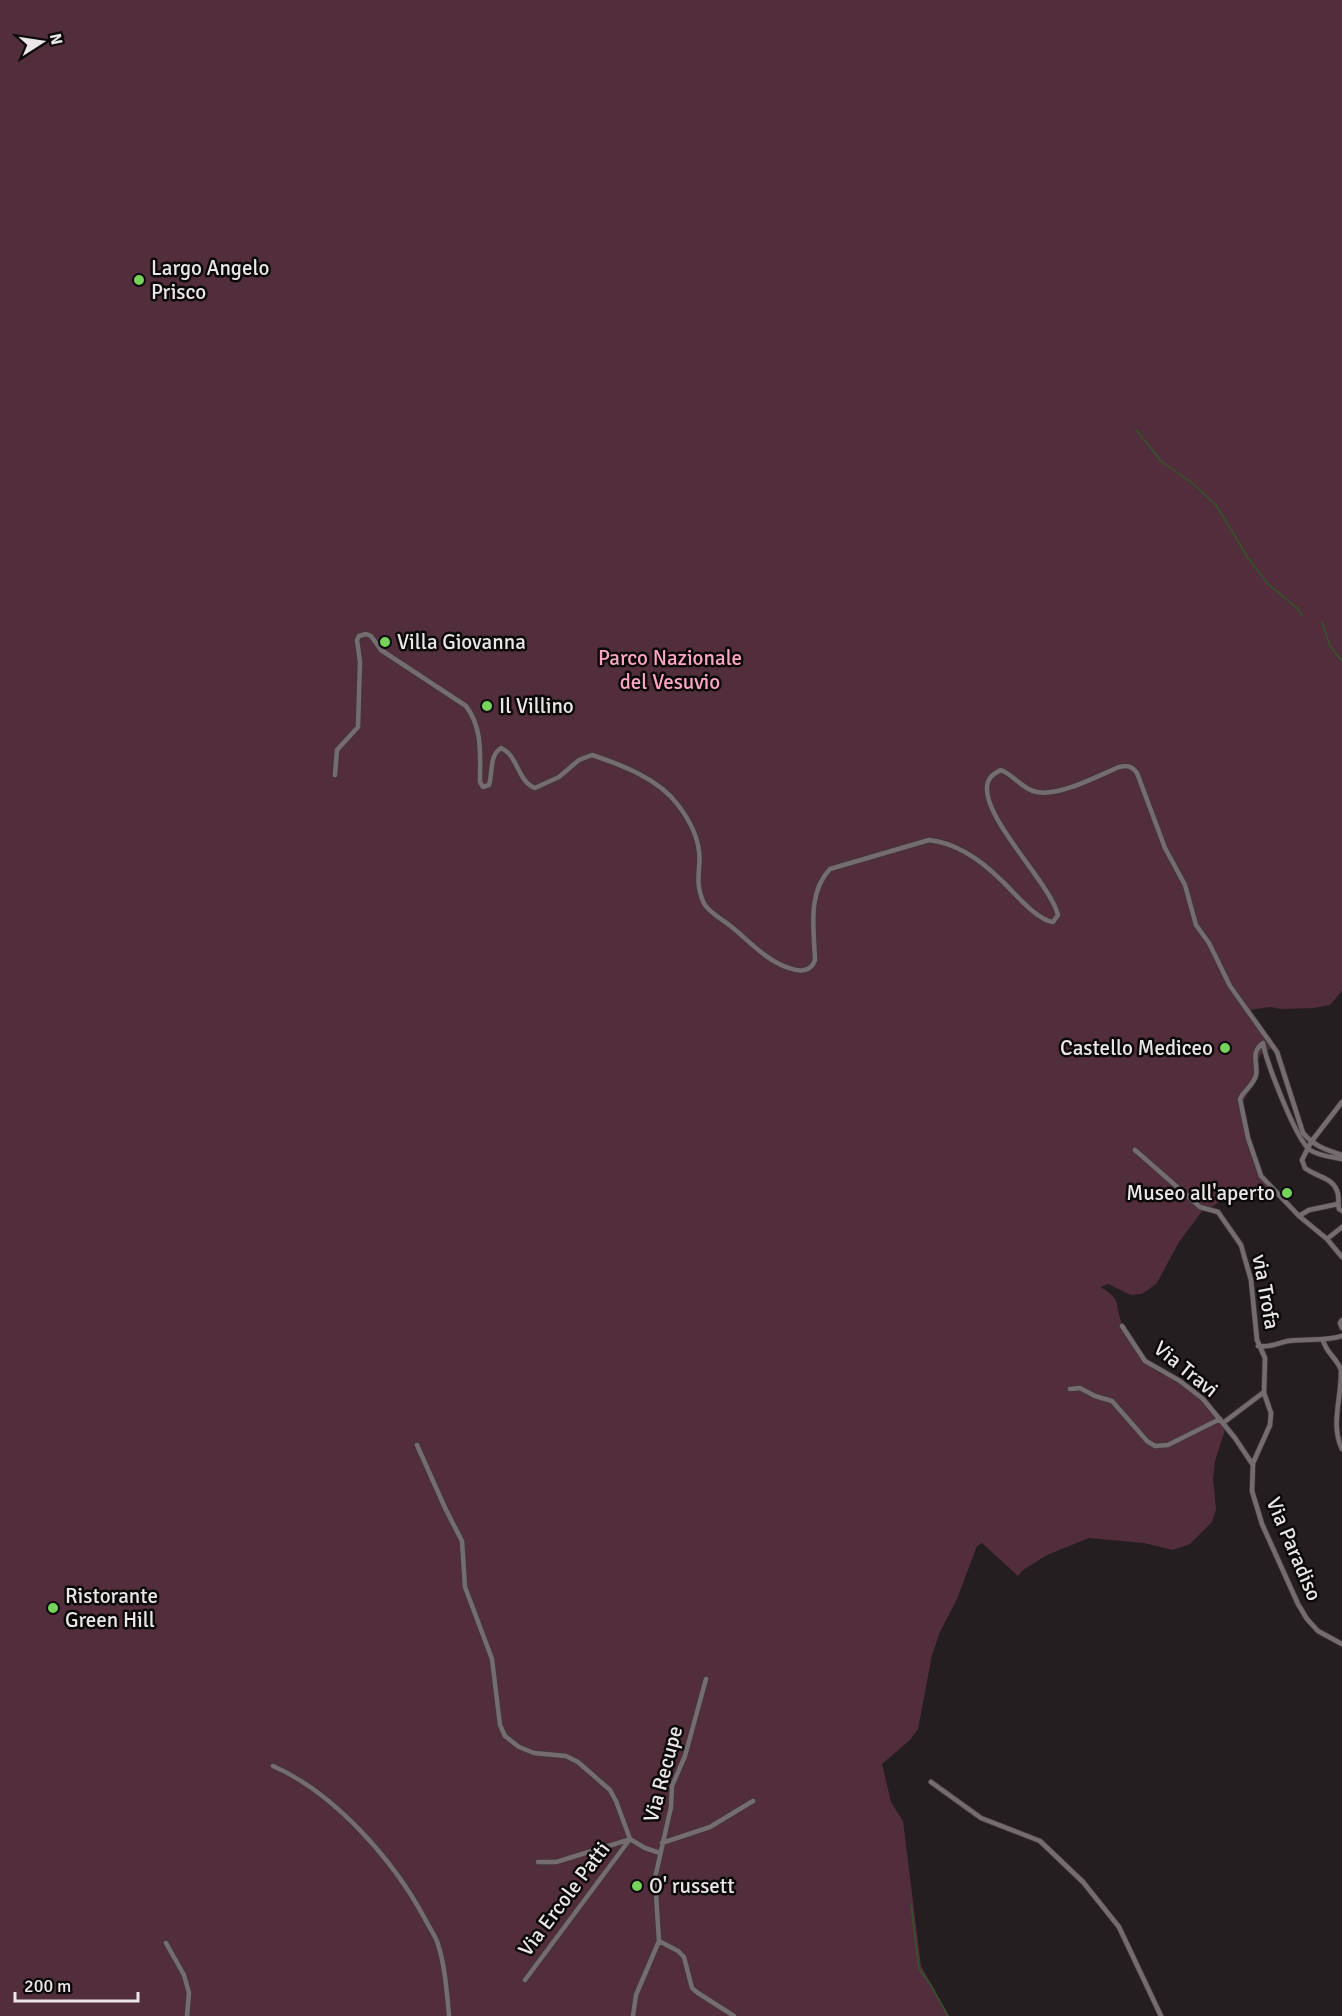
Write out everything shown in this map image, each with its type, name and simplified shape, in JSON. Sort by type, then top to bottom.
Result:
[{"type":"street","points":[[335,775],[337,750],[358,727],[360,663],[357,640],[359,636],[366,634],[371,636],[381,650],[466,706],[473,715],[479,736],[480,782],[483,787],[489,785],[493,758],[501,748],[509,751],[524,779],[530,786],[536,788],[559,777],[579,760],[592,755],[624,766],[659,787],[677,803],[696,837],[699,851],[699,888],[704,903],[713,914],[774,962],[789,968],[806,970],[813,966],[815,960],[814,905],[821,878],[830,869],[929,840],[945,842],[967,854],[985,866],[1044,919],[1053,922],[1058,915],[1051,896],[1003,829],[992,806],[987,784],[990,777],[1001,770],[1030,790],[1040,792],[1072,787],[1126,766],[1133,768],[1137,773],[1165,848],[1185,885],[1193,916],[1201,933],[1209,943],[1230,986],[1277,1052],[1303,1133],[1311,1142],[1342,1157]]},
{"type":"street","points":[[1269,1042],[1257,1047],[1256,1075],[1240,1096],[1248,1138],[1261,1176],[1299,1216],[1327,1239],[1342,1257]]},
{"type":"street","points":[[1263,1043],[1283,1100],[1298,1134],[1308,1149],[1342,1157]]},
{"type":"street","points":[[1342,1102],[1311,1142],[1302,1160],[1310,1172],[1327,1178],[1335,1185],[1339,1198],[1338,1204],[1342,1211]]},
{"type":"street","name":"via Trofa","points":[[1135,1150],[1200,1207],[1218,1212],[1241,1245],[1251,1280],[1258,1346]]},
{"type":"street","points":[[1299,1216],[1309,1210],[1338,1204]]},
{"type":"street","points":[[1327,1239],[1342,1227]]},
{"type":"street","points":[[1342,1320],[1340,1323],[1342,1328]]},
{"type":"street","name":"Via Travi","points":[[1122,1326],[1145,1361],[1196,1393],[1221,1421],[1253,1465]]},
{"type":"street","points":[[1258,1346],[1342,1336]]},
{"type":"street","points":[[1323,1340],[1327,1351],[1339,1364],[1341,1370],[1337,1424],[1338,1440],[1342,1449]]},
{"type":"street","name":"Via Paradiso","points":[[1258,1346],[1264,1358],[1264,1392],[1272,1418],[1253,1465],[1252,1491],[1262,1524],[1298,1604],[1318,1631],[1342,1644]]},
{"type":"street","points":[[1070,1389],[1080,1388],[1112,1401],[1147,1441],[1155,1446],[1168,1445],[1221,1421],[1264,1392]]},
{"type":"street","points":[[417,1445],[433,1484],[462,1541],[465,1587],[492,1659],[500,1725],[505,1736],[519,1747],[534,1753],[566,1756],[590,1772],[610,1790],[616,1800],[629,1839],[660,1853]]},
{"type":"street","name":"Via Recupe","points":[[633,2016],[636,1995],[659,1941],[655,1888],[660,1853],[671,1807],[672,1786],[685,1756],[706,1679]]},
{"type":"street","points":[[273,1767],[304,1783],[339,1812],[368,1840],[402,1880],[437,1941],[446,1987],[448,2016]]},
{"type":"street","points":[[931,1782],[981,1818],[1040,1841],[1083,1882],[1119,1927],[1161,2016]]},
{"type":"street","points":[[662,1843],[710,1827],[753,1801]]},
{"type":"street","points":[[538,1862],[562,1860],[629,1839]]},
{"type":"street","name":"Via Ercole Patti","points":[[525,1980],[629,1839]]},
{"type":"street","points":[[659,1941],[678,1951],[684,1958],[692,1988],[735,2016]]},
{"type":"street","points":[[166,1943],[184,1975],[189,1993],[187,2016]]},
{"type":"green space","name":"Parco Nazionale del Vesuvio","points":[[0,0],[1342,0],[1342,991],[1330,1005],[1314,1008],[1270,1007],[1249,1010],[1275,1046],[1261,1054],[1257,1062],[1258,1075],[1242,1104],[1251,1142],[1262,1173],[1276,1188],[1250,1199],[1237,1195],[1203,1210],[1179,1242],[1157,1283],[1141,1294],[1131,1295],[1108,1284],[1101,1287],[1115,1299],[1127,1336],[1149,1365],[1157,1372],[1175,1377],[1199,1393],[1227,1424],[1215,1461],[1213,1478],[1216,1509],[1212,1522],[1190,1544],[1173,1550],[1144,1543],[1089,1538],[1047,1555],[1023,1570],[1018,1576],[982,1543],[977,1546],[932,1655],[918,1729],[910,1740],[882,1764],[891,1802],[903,1821],[921,1966],[949,2016],[0,2016]]},
{"type":"waterway","points":[[1136,430],[1162,462],[1191,482],[1216,505],[1248,558],[1268,584],[1297,608],[1302,615]]},
{"type":"waterway","points":[[1322,622],[1330,646],[1342,661]]},
{"type":"waterway","points":[[911,1904],[919,1969],[931,1985],[948,2016]]},
{"type":"place","name":"Largo Angelo Prisco","points":[[139,280]]},
{"type":"place","name":"Villa Giovanna","points":[[385,642]]},
{"type":"place","name":"Il Villino","points":[[487,706]]},
{"type":"place","name":"Castello Mediceo","points":[[1225,1048]]},
{"type":"place","name":"Museo all'aperto","points":[[1287,1193]]},
{"type":"place","name":"Ristorante Green Hill","points":[[53,1608]]},
{"type":"place","name":"O' russett","points":[[637,1886]]}]
